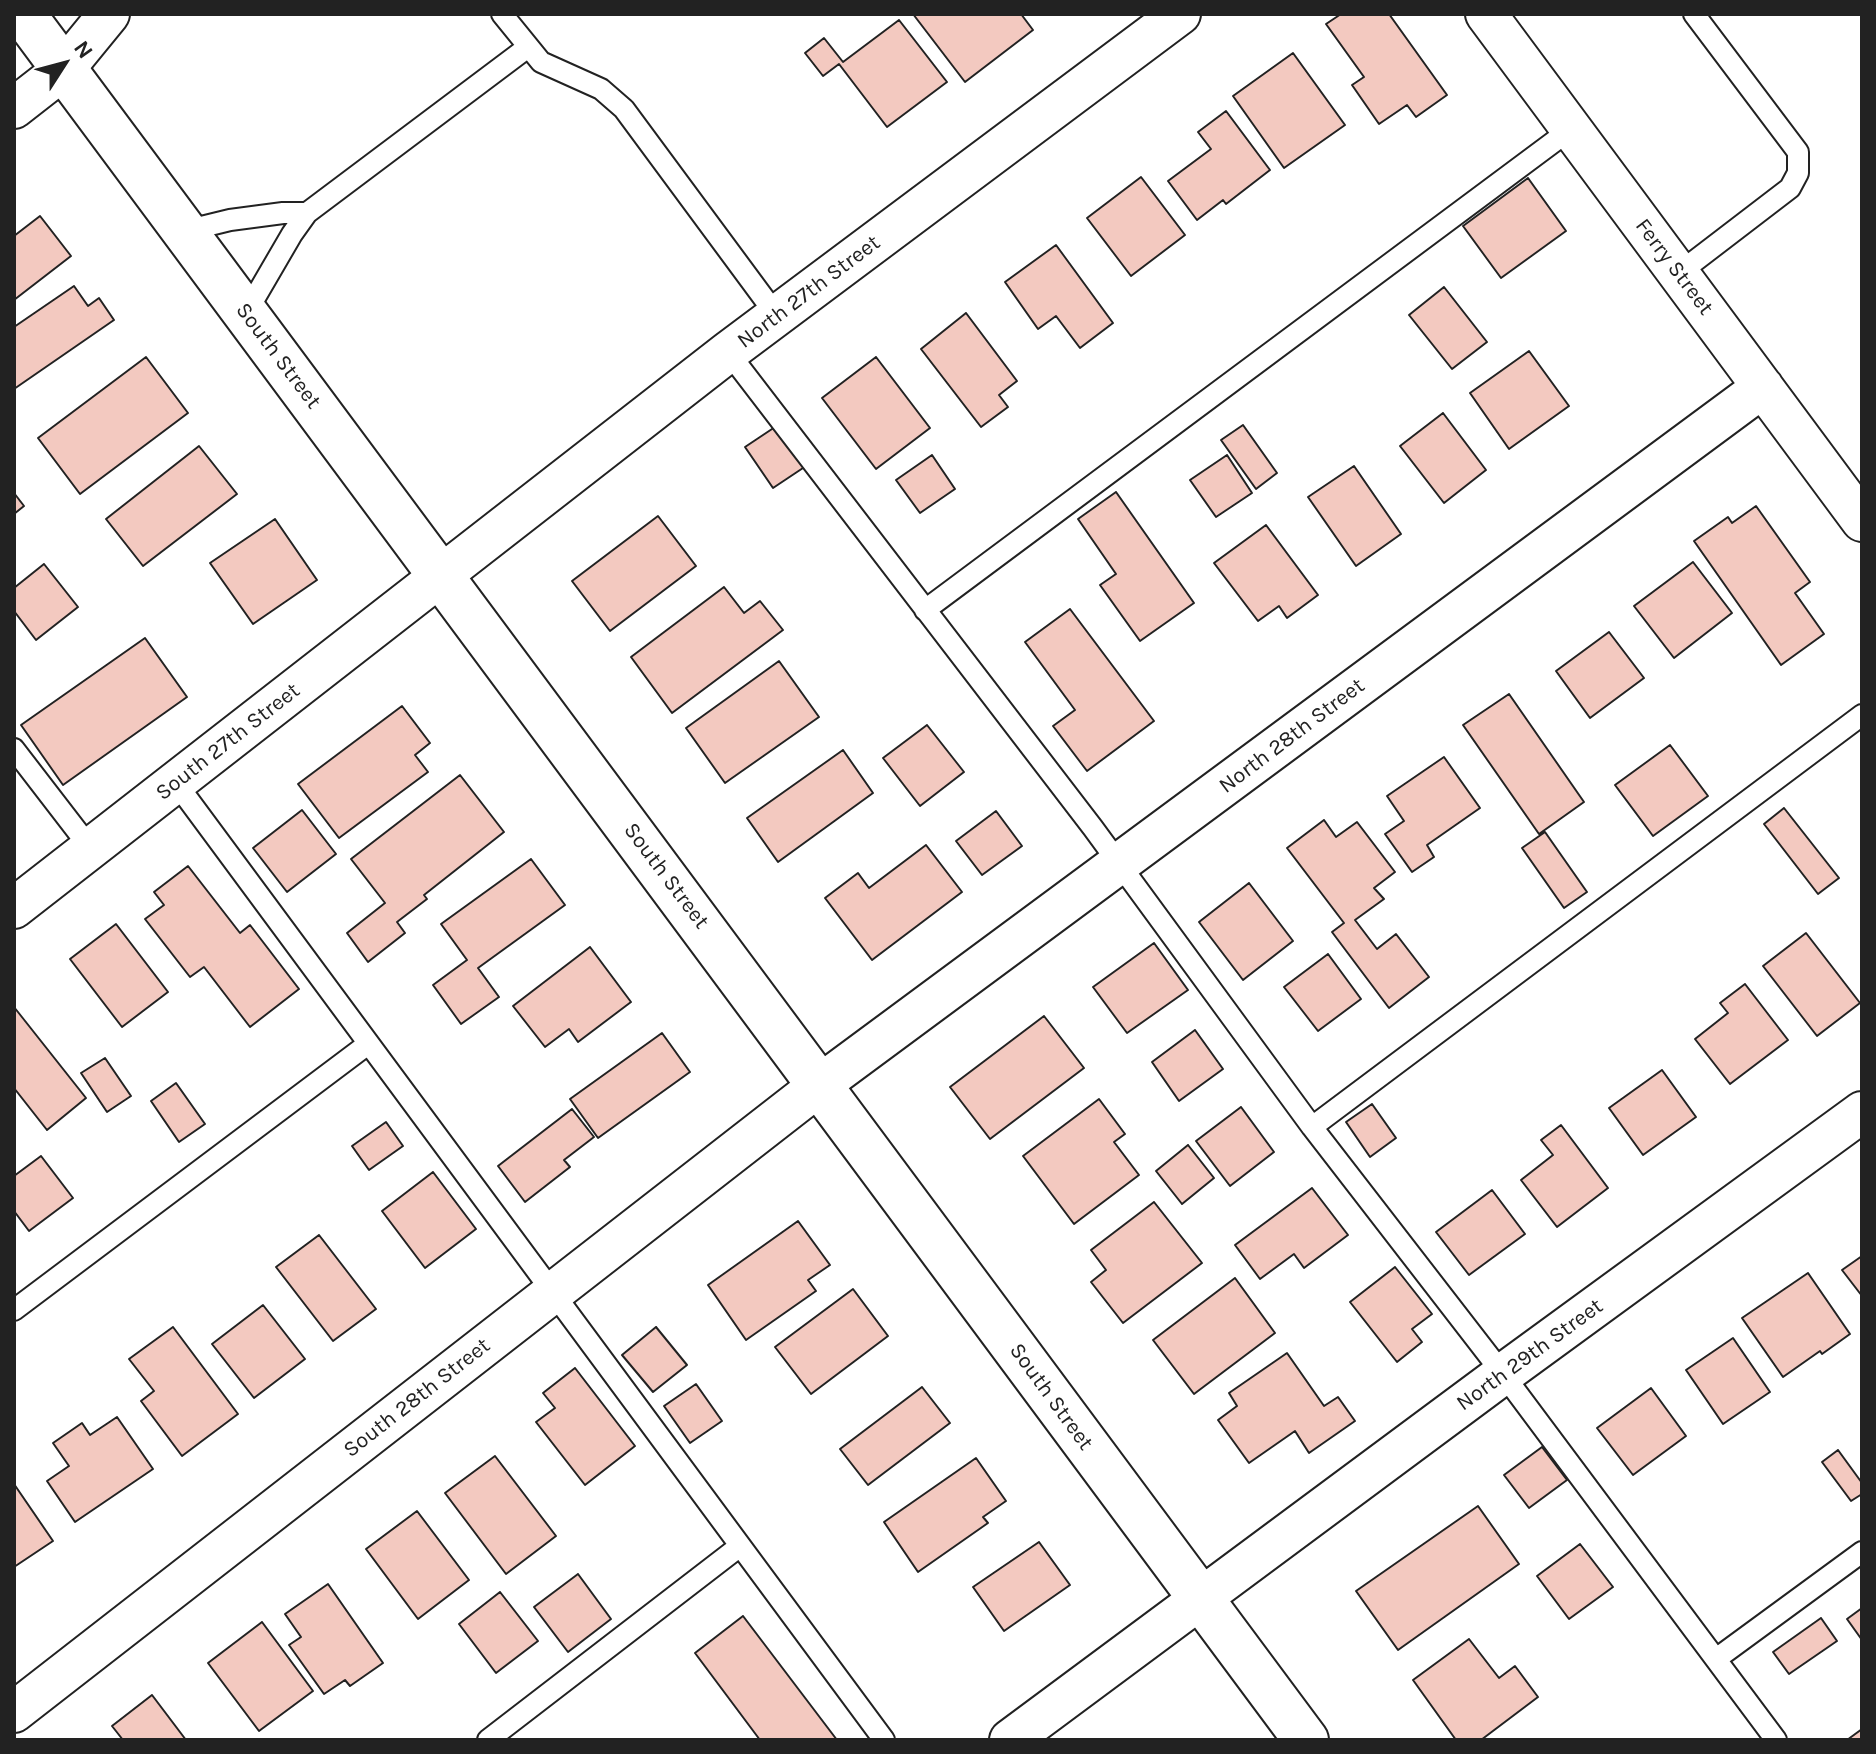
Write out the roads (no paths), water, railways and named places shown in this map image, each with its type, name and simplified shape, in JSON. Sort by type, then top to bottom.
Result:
[{"type":"main road","name":"South Street","points":[[23,14],[1306,1740]]},
{"type":"street","points":[[14,108],[64,69],[109,14]]},
{"type":"street","name":"North 27th Street","points":[[442,575],[728,352],[1180,14]]},
{"type":"street","name":"Ferry Street","points":[[1486,14],[1862,521]]},
{"type":"street","name":"North 28th Street","points":[[821,1084],[1763,387]]},
{"type":"street","name":"South 27th Street","points":[[14,908],[442,575]]},
{"type":"street","name":"South 28th Street","points":[[14,1712],[821,1084]]},
{"type":"street","name":"North 29th Street","points":[[1010,1740],[1862,1112]]},
{"type":"street","points":[[14,1723],[27,1740]]},
{"type":"lane","points":[[502,14],[541,62],[601,89],[624,109],[777,316]]},
{"type":"lane","points":[[1679,273],[1790,188],[1798,173],[1798,152],[1694,14]]},
{"type":"lane","points":[[246,313],[307,213],[528,47]]},
{"type":"lane","points":[[925,610],[1571,129]]},
{"type":"lane","points":[[185,231],[230,220],[307,213]]},
{"type":"lane","points":[[728,352],[1120,864],[1312,1127],[1503,1374],[1776,1740]]},
{"type":"lane","points":[[1312,1127],[1862,715]]},
{"type":"lane","points":[[14,749],[91,849]]},
{"type":"lane","points":[[176,783],[884,1740]]},
{"type":"lane","points":[[14,1310],[368,1044]]},
{"type":"lane","points":[[488,1740],[740,1546]]},
{"type":"lane","points":[[1716,1659],[1862,1552]]}]
